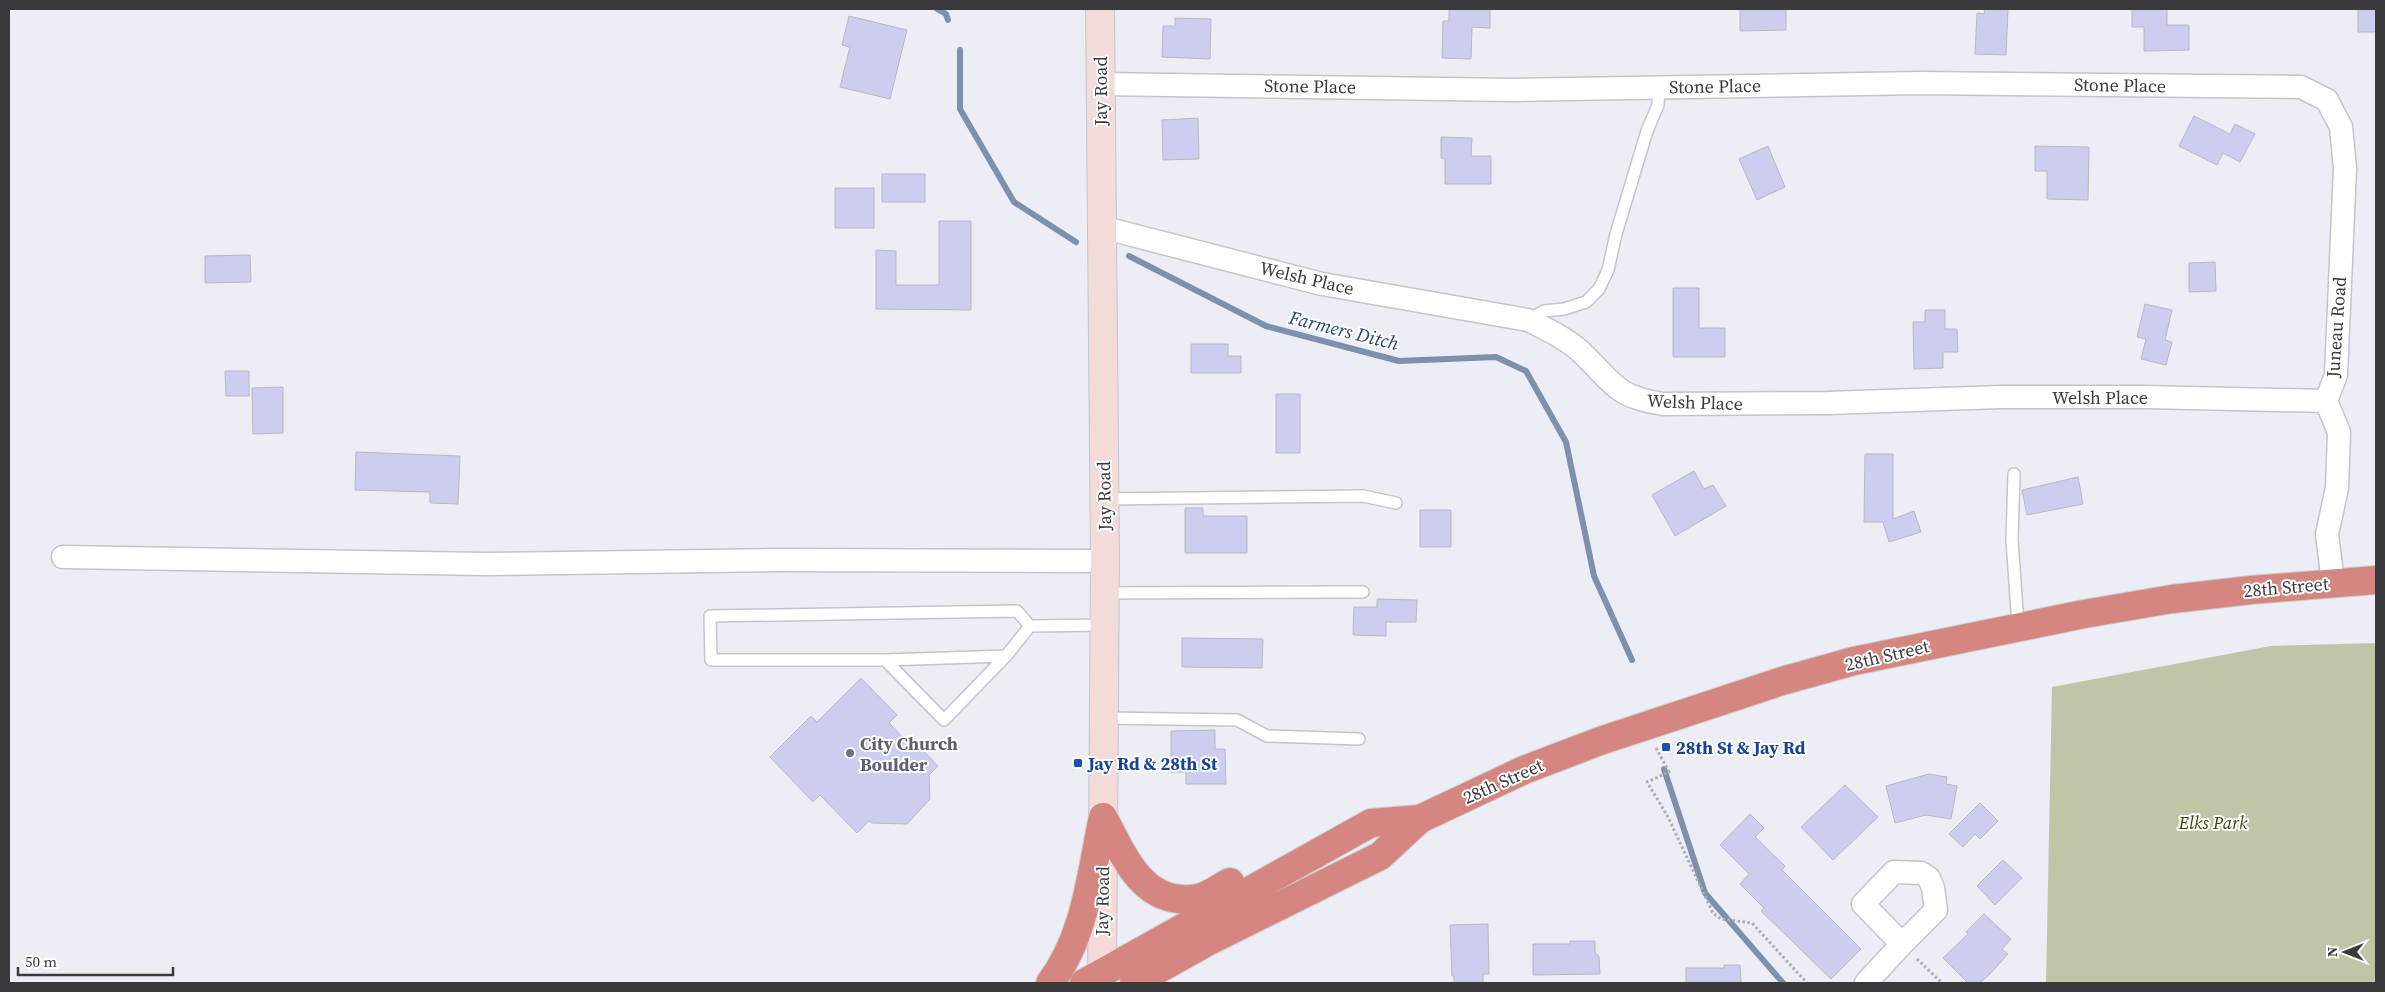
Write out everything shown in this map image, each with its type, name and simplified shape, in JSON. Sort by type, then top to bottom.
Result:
[{"type":"highway","name":"28th Street","points":[[1146,980],[1207,942],[1380,856],[1420,819],[1524,770],[1644,726],[1782,681],[1854,661],[2018,625],[2172,599],[2376,580]]},
{"type":"highway","points":[[1103,817],[1133,873],[1148,887],[1164,896],[1178,898],[1199,898],[1327,832],[1371,824]]},
{"type":"highway","points":[[1050,983],[1068,956],[1081,920],[1103,817]]},
{"type":"highway","name":"28th Street","points":[[1096,979],[1371,824],[1420,819]]},
{"type":"street","name":"Jay Road","points":[[1096,979],[1103,817],[1105,625],[1100,9]]},
{"type":"street","name":"Stone Place","points":[[1100,84],[1513,90],[1920,83],[2301,87],[2327,100]]},
{"type":"street","name":"Juneau Road","points":[[2327,100],[2341,127],[2346,168],[2336,375],[2326,402],[2339,432],[2337,488],[2327,534],[2334,583]]},
{"type":"street","name":"Welsh Place","points":[[1102,227],[1322,284],[1528,320],[1550,330],[1580,351],[1617,389],[1638,400],[1663,404],[1828,403],[2000,397],[2125,397],[2326,402]]},
{"type":"street","points":[[63,557],[476,564],[776,560],[1105,561]]},
{"type":"street","points":[[1866,983],[1902,944]]},
{"type":"lane","points":[[1528,320],[1544,311],[1564,309],[1586,302],[1599,289],[1608,270],[1616,234],[1658,105],[1659,87]]},
{"type":"lane","points":[[2014,474],[2012,540],[2018,625]]},
{"type":"lane","points":[[1104,499],[1363,496],[1396,503]]},
{"type":"lane","points":[[1104,593],[1363,592]]},
{"type":"lane","points":[[1006,656],[885,660],[711,660],[710,616],[1017,611],[1030,626],[1105,625]]},
{"type":"lane","points":[[885,660],[944,720],[1006,656],[1030,626]]},
{"type":"lane","points":[[1104,718],[1237,720],[1266,736],[1358,739]]},
{"type":"path","points":[[1644,726],[1669,772],[1647,782],[1668,817],[1713,913],[1721,920],[1752,923],[1807,983]]},
{"type":"path","points":[[1902,944],[1942,983]]},
{"type":"green space","name":"Elks Park","points":[[2376,643],[2376,983],[2046,983],[2052,687],[2271,646]]},
{"type":"building","points":[[1449,9],[1490,9],[1490,28],[1472,27],[1471,59],[1442,58],[1443,21],[1449,21]]},
{"type":"building","points":[[1740,9],[1786,9],[1786,30],[1740,31]]},
{"type":"building","points":[[1985,9],[2008,9],[2006,55],[1975,54],[1977,13],[1984,14]]},
{"type":"building","points":[[2132,9],[2167,9],[2167,25],[2189,25],[2189,50],[2144,51],[2144,27],[2132,27]]},
{"type":"building","points":[[2358,9],[2376,9],[2376,32],[2358,32]]},
{"type":"building","points":[[849,16],[907,30],[890,99],[840,87],[850,47],[842,45]]},
{"type":"building","points":[[1175,18],[1211,19],[1210,59],[1162,57],[1163,26],[1175,26]]},
{"type":"building","points":[[2194,116],[2230,134],[2235,124],[2255,134],[2240,162],[2223,153],[2217,165],[2179,146]]},
{"type":"building","points":[[1198,118],[1199,159],[1163,160],[1162,120]]},
{"type":"building","points":[[1441,137],[1472,138],[1471,156],[1491,156],[1491,184],[1445,184],[1445,159],[1441,158]]},
{"type":"building","points":[[1768,146],[1785,187],[1757,200],[1739,159]]},
{"type":"building","points":[[2035,146],[2089,147],[2088,200],[2047,199],[2047,171],[2035,171]]},
{"type":"building","points":[[882,174],[925,174],[925,202],[882,202]]},
{"type":"building","points":[[835,188],[874,188],[874,228],[835,228]]},
{"type":"building","points":[[939,221],[971,221],[971,310],[876,309],[876,250],[896,251],[896,285],[939,285]]},
{"type":"building","points":[[250,255],[251,282],[205,283],[205,256]]},
{"type":"building","points":[[2215,262],[2216,291],[2189,292],[2189,263]]},
{"type":"building","points":[[1673,288],[1699,288],[1699,328],[1725,328],[1725,357],[1673,357]]},
{"type":"building","points":[[2145,304],[2172,310],[2165,340],[2172,342],[2166,365],[2141,359],[2146,339],[2137,337]]},
{"type":"building","points":[[1925,310],[1945,310],[1945,329],[1957,329],[1958,352],[1943,352],[1943,368],[1914,369],[1913,322],[1925,322]]},
{"type":"building","points":[[1191,344],[1228,344],[1228,356],[1241,356],[1241,373],[1191,373]]},
{"type":"building","points":[[225,371],[249,371],[249,396],[226,396]]},
{"type":"building","points":[[283,387],[283,433],[253,434],[252,388]]},
{"type":"building","points":[[1276,394],[1300,394],[1300,453],[1276,453]]},
{"type":"building","points":[[356,452],[460,456],[458,504],[430,503],[430,492],[355,490]]},
{"type":"building","points":[[1865,454],[1893,454],[1893,519],[1914,511],[1921,532],[1889,542],[1883,522],[1864,522]]},
{"type":"building","points":[[1694,471],[1704,489],[1713,485],[1726,506],[1675,536],[1652,495]]},
{"type":"building","points":[[2078,477],[2083,504],[2027,515],[2022,490]]},
{"type":"building","points":[[1185,508],[1203,508],[1203,516],[1247,516],[1247,553],[1185,553]]},
{"type":"building","points":[[1420,510],[1451,510],[1451,547],[1420,547]]},
{"type":"building","points":[[1377,599],[1417,600],[1416,622],[1386,622],[1386,636],[1353,635],[1354,607],[1377,607]]},
{"type":"building","points":[[1182,638],[1263,639],[1262,668],[1182,667]]},
{"type":"building","name":"City Church Boulder","points":[[861,678],[897,715],[889,723],[914,749],[918,745],[938,766],[929,775],[930,799],[907,824],[872,823],[869,821],[857,833],[820,795],[813,802],[770,757],[811,716],[817,722]]},
{"type":"building","points":[[1215,730],[1215,749],[1225,749],[1226,784],[1186,784],[1186,772],[1171,772],[1171,731]]},
{"type":"building","points":[[1929,774],[1947,777],[1946,784],[1957,786],[1951,819],[1926,815],[1895,823],[1886,786]]},
{"type":"building","points":[[1845,785],[1878,817],[1833,860],[1801,827]]},
{"type":"building","points":[[1980,803],[1998,821],[1980,839],[1975,834],[1963,847],[1949,834]]},
{"type":"building","points":[[1750,814],[1764,828],[1755,837],[1785,866],[1782,870],[1861,949],[1831,979],[1761,911],[1764,908],[1740,884],[1749,874],[1720,845]]},
{"type":"building","points":[[2003,860],[2022,878],[1995,905],[1977,886]]},
{"type":"building","points":[[1984,914],[2011,939],[2002,949],[2008,954],[1980,983],[1968,983],[1943,958],[1968,934],[1966,932]]},
{"type":"building","points":[[1488,924],[1489,974],[1483,974],[1483,983],[1454,983],[1454,976],[1452,976],[1450,925]]},
{"type":"building","points":[[1570,941],[1595,941],[1595,953],[1599,956],[1600,974],[1533,975],[1533,944],[1570,944]]},
{"type":"building","points":[[1724,965],[1740,965],[1741,983],[1686,983],[1686,968],[1724,968]]},
{"type":"waterway","name":"Farmers Ditch","points":[[937,9],[946,14],[948,20]]},
{"type":"waterway","name":"Farmers Ditch","points":[[960,50],[960,109],[1014,202],[1076,242]]},
{"type":"waterway","name":"Farmers Ditch","points":[[1129,256],[1266,326],[1399,361],[1496,357],[1526,371],[1566,442],[1594,576],[1632,660]]},
{"type":"waterway","name":"Farmers Ditch","points":[[1664,769],[1705,893],[1783,983]]},
{"type":"place","name":"28th St & Jay Rd","points":[[1666,747]]},
{"type":"place","name":"City Church Boulder","points":[[850,753]]},
{"type":"place","name":"Jay Rd & 28th St","points":[[1078,763]]}]
